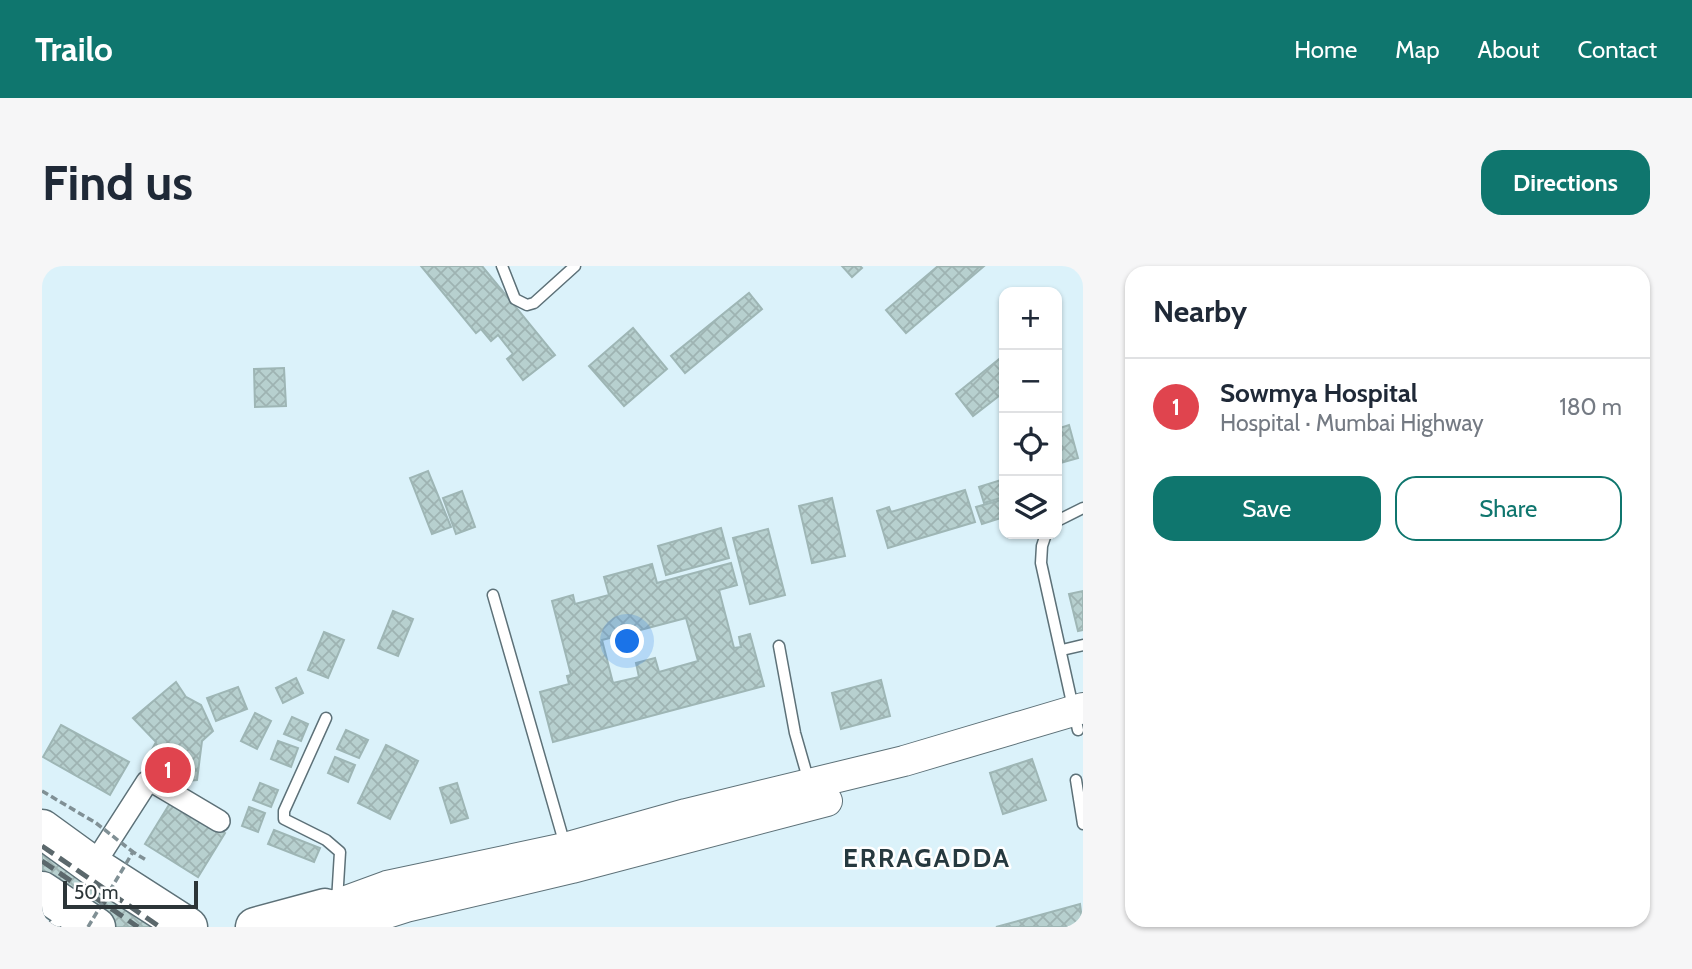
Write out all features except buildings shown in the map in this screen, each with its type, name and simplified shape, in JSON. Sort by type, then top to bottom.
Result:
[{"type":"highway","points":[[45,811],[93,866],[188,927]]},
{"type":"highway","points":[[255,927],[343,917]]},
{"type":"main road","points":[[568,858],[913,778],[1080,719]]},
{"type":"main road","points":[[279,927],[406,907],[568,858],[687,814],[1080,719]]},
{"type":"street","points":[[93,866],[146,782],[155,783],[219,821]]},
{"type":"lane","points":[[502,266],[515,299],[527,305],[534,303],[575,266]]},
{"type":"lane","points":[[1062,518],[1083,508]]},
{"type":"lane","points":[[1044,539],[1041,563],[1080,719]]},
{"type":"lane","points":[[493,596],[568,858]]},
{"type":"lane","points":[[1062,650],[1083,645]]},
{"type":"lane","points":[[779,646],[795,733],[810,784]]},
{"type":"lane","points":[[326,718],[284,811],[284,819],[326,840],[340,852],[343,917]]},
{"type":"lane","points":[[1076,780],[1083,824]]},
{"type":"path","points":[[42,791],[45,811]]},
{"type":"path","points":[[42,801],[45,811]]},
{"type":"path","points":[[45,811],[96,823],[146,860]]},
{"type":"path","points":[[63,913],[133,852]]},
{"type":"railway","points":[[42,846],[160,927]]},
{"type":"railway","points":[[42,861],[138,927]]},
{"type":"place","name":"Sowmya Hospital","points":[[168,770]]},
{"type":"district","name":"ERRAGADDA","points":[[927,858]]}]
